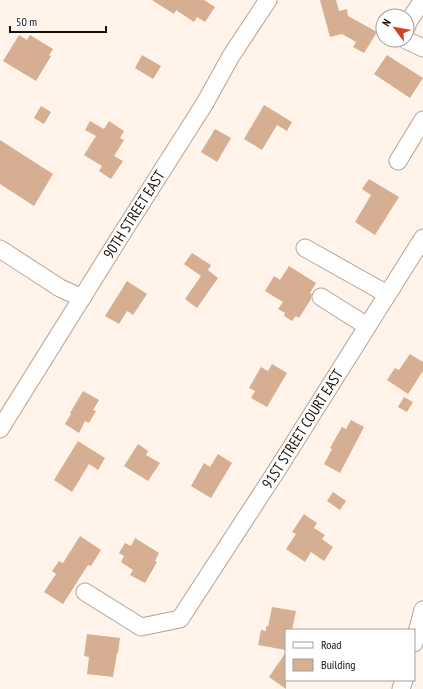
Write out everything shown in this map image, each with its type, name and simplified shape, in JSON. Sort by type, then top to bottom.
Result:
[{"type":"street","name":"90TH STREET EAST","points":[[0,429],[205,103],[231,56],[268,0]]},
{"type":"street","points":[[415,12],[423,0]]},
{"type":"street","points":[[398,161],[423,120]]},
{"type":"street","name":"91ST STREET COURT EAST","points":[[86,592],[141,626],[180,619],[423,238]]},
{"type":"street","points":[[305,248],[387,294]]},
{"type":"street","points":[[0,249],[60,288],[82,298]]},
{"type":"street","points":[[321,297],[367,326]]},
{"type":"street","points":[[415,639],[423,610]]},
{"type":"building","points":[[152,0],[204,0],[215,7],[205,22],[197,17],[194,22],[176,10],[174,14]]},
{"type":"building","points":[[320,0],[336,0],[339,11],[347,9],[348,16],[375,31],[375,35],[364,53],[353,47],[356,42],[342,34],[330,37]]},
{"type":"building","points":[[19,35],[27,40],[30,35],[53,49],[49,55],[51,56],[36,81],[3,61]]},
{"type":"building","points":[[142,55],[161,66],[153,79],[135,68]]},
{"type":"building","points":[[387,55],[423,78],[410,98],[374,74]]},
{"type":"building","points":[[264,105],[292,122],[287,131],[277,125],[262,150],[244,139]]},
{"type":"building","points":[[41,106],[51,112],[44,124],[34,118]]},
{"type":"building","points":[[90,121],[104,129],[109,121],[124,131],[120,138],[124,140],[114,156],[123,161],[111,179],[99,171],[102,166],[84,155],[96,136],[85,130]]},
{"type":"building","points":[[215,129],[231,138],[217,162],[201,152]]},
{"type":"building","points":[[0,140],[53,174],[34,206],[0,184]]},
{"type":"building","points":[[369,179],[399,197],[375,235],[355,222],[371,195],[362,189]]},
{"type":"building","points":[[192,253],[211,265],[208,270],[218,278],[197,308],[185,299],[201,276],[184,264]]},
{"type":"building","points":[[289,266],[316,283],[310,293],[312,294],[311,299],[299,318],[296,316],[292,321],[284,316],[285,313],[278,309],[283,302],[265,291],[274,276],[280,280]]},
{"type":"building","points":[[127,281],[147,294],[133,315],[127,311],[119,324],[105,316]]},
{"type":"building","points":[[410,354],[423,362],[423,371],[408,394],[387,380],[395,368],[399,370]]},
{"type":"building","points":[[272,364],[287,373],[267,407],[251,398],[255,391],[249,388],[261,367],[268,371]]},
{"type":"building","points":[[83,391],[99,400],[93,410],[96,411],[89,423],[85,421],[79,433],[65,424]]},
{"type":"building","points":[[404,397],[413,402],[407,412],[398,407]]},
{"type":"building","points":[[351,420],[364,427],[340,473],[324,464],[332,449],[330,448],[342,427],[346,429]]},
{"type":"building","points":[[78,441],[105,458],[98,470],[89,464],[72,492],[54,480]]},
{"type":"building","points":[[138,444],[148,451],[146,455],[160,463],[148,481],[124,466]]},
{"type":"building","points":[[218,454],[232,463],[211,498],[191,486],[204,463],[210,467]]},
{"type":"building","points":[[333,492],[346,501],[340,510],[327,501]]},
{"type":"building","points":[[304,514],[317,523],[314,528],[325,535],[322,539],[333,547],[324,561],[311,552],[305,562],[286,549],[296,534],[292,532]]},
{"type":"building","points":[[80,536],[101,550],[91,566],[88,565],[63,604],[44,592],[56,574],[52,571],[59,561],[63,563]]},
{"type":"building","points":[[135,538],[159,553],[155,561],[157,562],[145,583],[130,575],[133,570],[121,562],[124,556],[119,553],[125,543],[131,546]]},
{"type":"building","points":[[272,607],[296,611],[292,629],[285,629],[285,650],[258,645],[261,630],[266,631],[266,626],[268,627]]},
{"type":"building","points":[[87,634],[120,638],[113,677],[87,674],[89,657],[84,656]]},
{"type":"building","points":[[285,653],[286,689],[269,677]]}]
